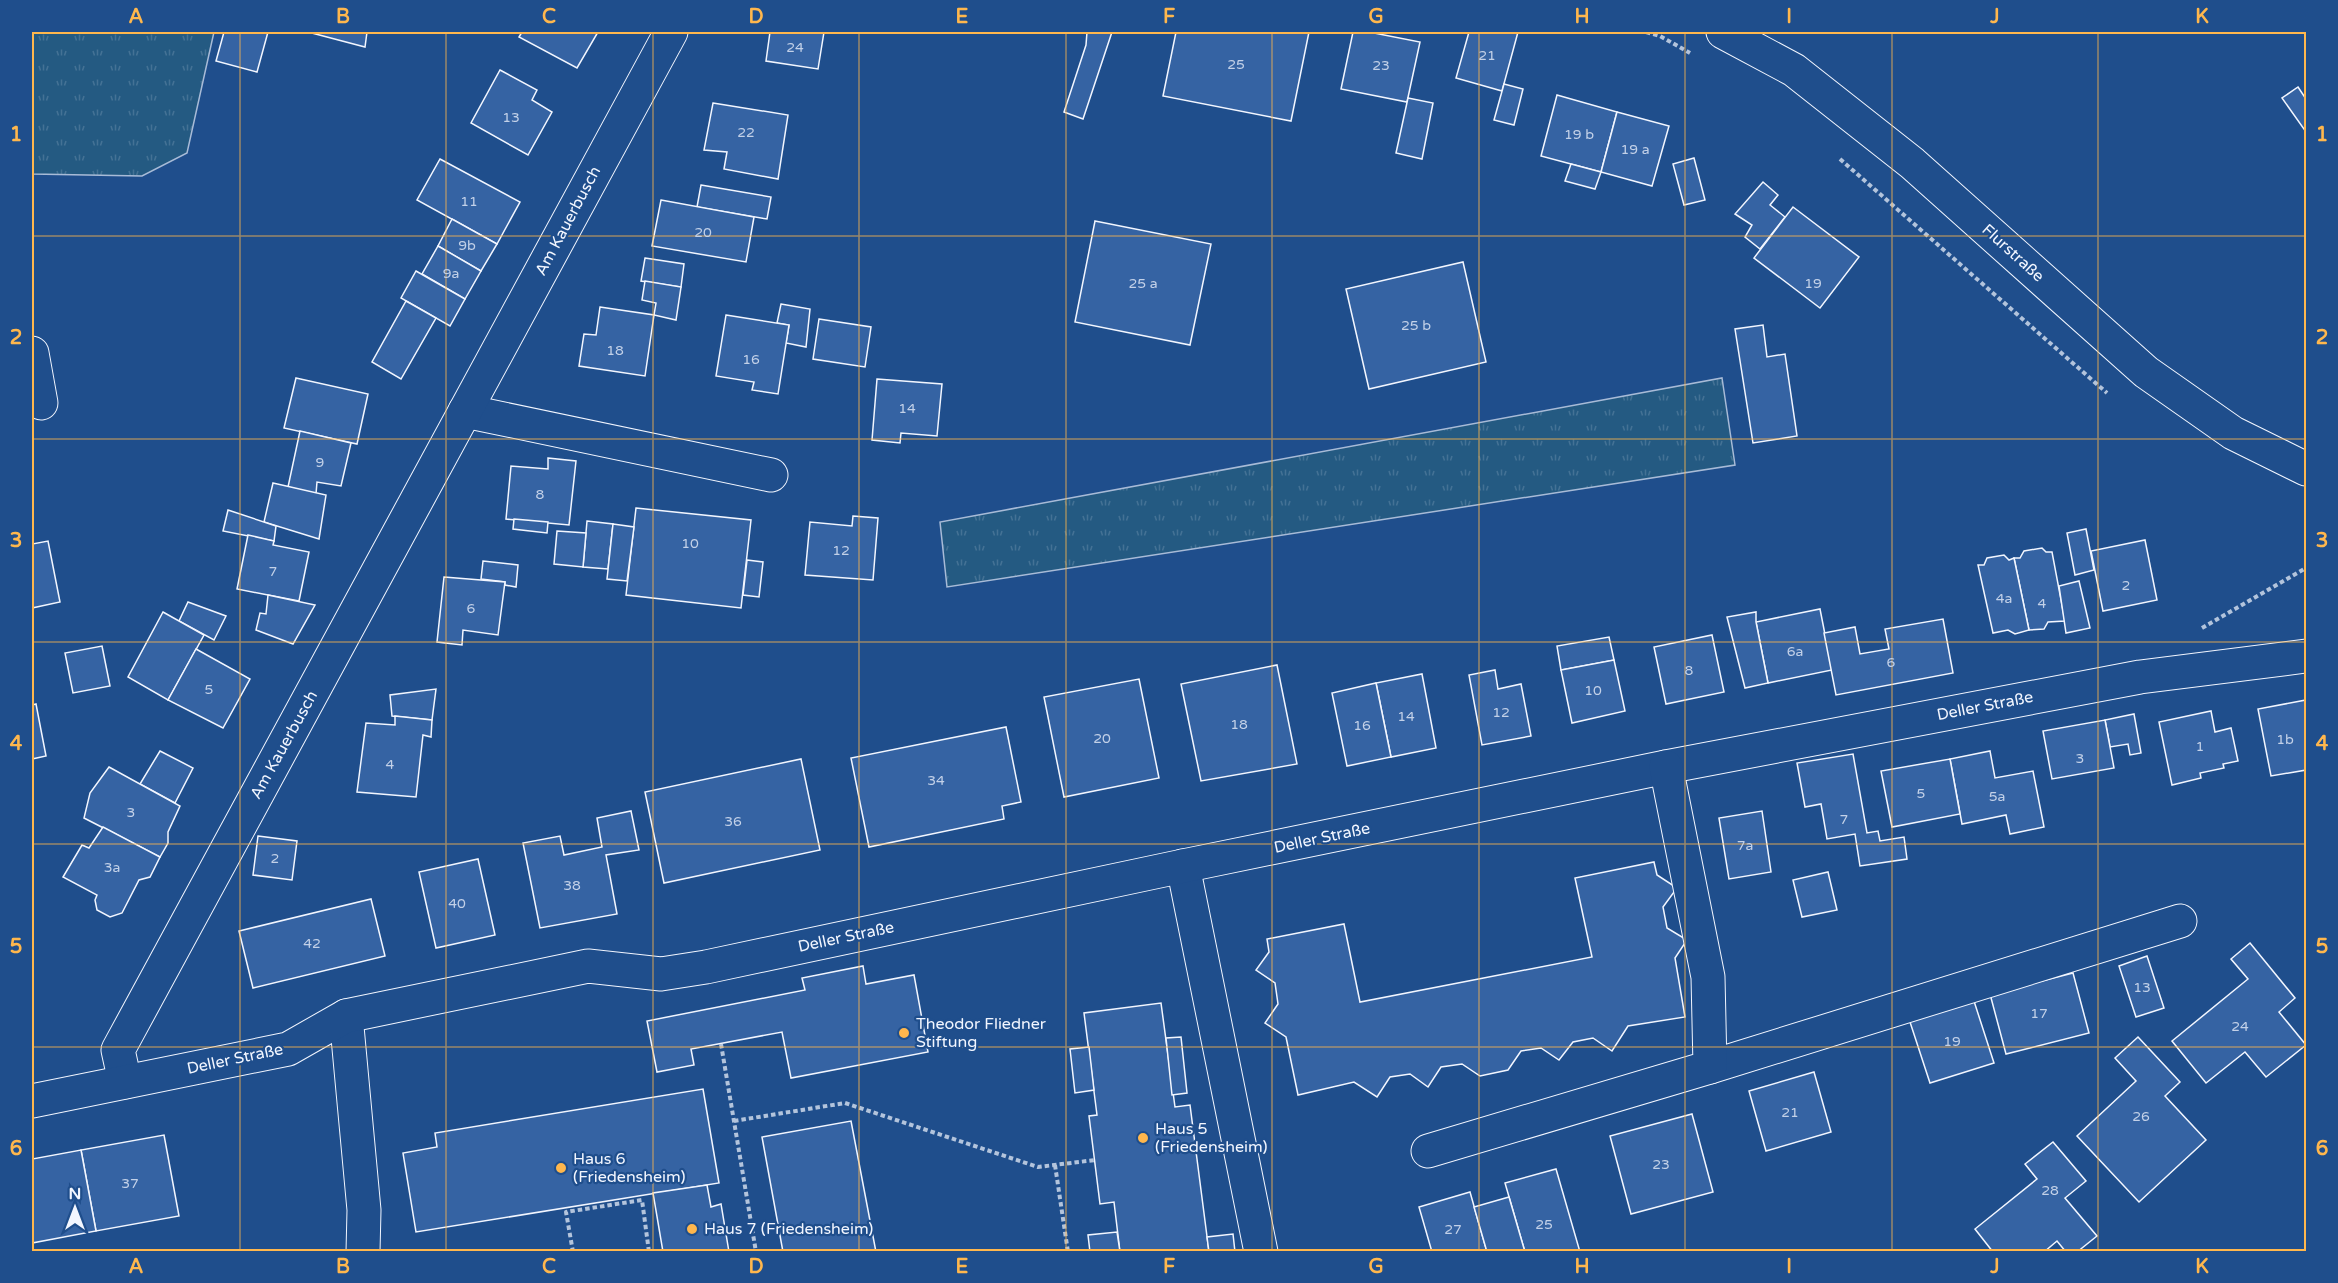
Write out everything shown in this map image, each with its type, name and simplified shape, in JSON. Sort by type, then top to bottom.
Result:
[{"type":"street","name":"Am Kauerbusch","points":[[124,1082],[118,1050],[671,32]]},
{"type":"street","name":"Flurstraße","points":[[1723,32],[1794,70],[1912,163],[2146,372],[2234,433],[2307,469]]},
{"type":"street","points":[[32,353],[41,404]]},
{"type":"street","points":[[465,411],[771,475]]},
{"type":"street","name":"Deller Straße","points":[[32,1101],[288,1049],[346,1016],[588,966],[661,974],[706,967],[1666,767],[2140,676],[2307,656]]},
{"type":"street","points":[[1666,767],[1708,978],[1710,1067]]},
{"type":"street","points":[[1183,866],[1261,1251]]},
{"type":"street","points":[[1428,1151],[1710,1067],[2180,921]]},
{"type":"street","points":[[346,1016],[364,1210],[363,1251]]},
{"type":"path","points":[[1646,32],[1660,36]]},
{"type":"path","points":[[2199,630],[2307,568]]},
{"type":"path","points":[[721,1044],[756,1251]]},
{"type":"path","points":[[735,1121],[845,1103],[1038,1167],[1095,1160]]},
{"type":"path","points":[[1055,1165],[1068,1251]]},
{"type":"path","points":[[573,1251],[566,1212],[642,1200],[649,1251]]},
{"type":"green space","points":[[32,32],[214,32],[187,153],[142,176],[32,174]]},
{"type":"green space","points":[[1722,378],[1735,465],[947,587],[940,522]]},
{"type":"building","points":[[224,32],[268,32],[257,72],[216,61]]},
{"type":"building","points":[[308,32],[367,32],[365,47]]},
{"type":"building","points":[[522,32],[598,32],[577,68],[519,37]]},
{"type":"building","points":[[770,32],[824,32],[818,69],[766,61]]},
{"type":"building","points":[[1087,32],[1112,32],[1083,119],[1064,112],[1086,45]]},
{"type":"building","points":[[1176,32],[1309,32],[1291,121],[1163,96]]},
{"type":"building","points":[[1353,32],[1369,32],[1420,42],[1407,102],[1341,89]]},
{"type":"building","points":[[1469,32],[1518,32],[1502,91],[1456,78]]},
{"type":"building","points":[[500,70],[537,90],[532,100],[552,112],[528,155],[471,123]]},
{"type":"building","points":[[1504,84],[1523,89],[1514,125],[1494,120]]},
{"type":"building","points":[[2298,87],[2306,99],[2306,132],[2282,98]]},
{"type":"building","points":[[1557,95],[1617,112],[1601,172],[1541,156]]},
{"type":"building","points":[[1408,98],[1433,103],[1422,159],[1396,153]]},
{"type":"building","points":[[713,103],[788,115],[778,179],[724,169],[727,152],[704,150]]},
{"type":"building","points":[[1617,112],[1669,126],[1652,186],[1601,172]]},
{"type":"building","points":[[1694,158],[1705,200],[1684,205],[1673,164]]},
{"type":"building","points":[[440,159],[520,202],[497,244],[417,200]]},
{"type":"building","points":[[1571,164],[1601,172],[1595,189],[1565,181]]},
{"type":"building","points":[[1763,182],[1778,195],[1770,205],[1785,217],[1760,249],[1745,237],[1752,225],[1735,214]]},
{"type":"building","points":[[701,185],[771,197],[767,219],[697,207]]},
{"type":"building","points":[[661,200],[754,217],[746,262],[652,246]]},
{"type":"building","points":[[1793,207],[1859,257],[1820,308],[1754,258]]},
{"type":"building","points":[[452,219],[497,244],[481,271],[438,246]]},
{"type":"building","points":[[1095,221],[1211,244],[1190,345],[1075,322]]},
{"type":"building","points":[[438,246],[481,271],[465,299],[422,274]]},
{"type":"building","points":[[645,258],[684,264],[681,287],[641,281]]},
{"type":"building","points":[[1463,262],[1486,362],[1369,389],[1346,289]]},
{"type":"building","points":[[416,271],[465,299],[450,326],[401,298]]},
{"type":"building","points":[[645,281],[681,287],[676,320],[654,315],[656,303],[642,300]]},
{"type":"building","points":[[406,301],[436,318],[401,379],[372,362]]},
{"type":"building","points":[[781,304],[810,309],[806,347],[786,343],[789,325],[777,323]]},
{"type":"building","points":[[600,307],[654,315],[645,376],[579,366],[584,334],[596,335]]},
{"type":"building","points":[[726,315],[789,325],[778,394],[752,390],[754,382],[716,376]]},
{"type":"building","points":[[819,319],[871,327],[865,367],[813,359]]},
{"type":"building","points":[[1763,325],[1767,357],[1785,354],[1797,436],[1753,443],[1735,329]]},
{"type":"building","points":[[296,378],[368,394],[357,444],[284,428]]},
{"type":"building","points":[[877,379],[942,384],[937,436],[901,433],[900,443],[872,440]]},
{"type":"building","points":[[300,431],[351,443],[341,486],[317,482],[316,494],[288,487]]},
{"type":"building","points":[[548,458],[576,461],[569,525],[506,519],[511,466],[548,469]]},
{"type":"building","points":[[273,483],[326,495],[319,539],[264,522]]},
{"type":"building","points":[[636,508],[751,520],[741,608],[626,595]]},
{"type":"building","points":[[228,510],[276,526],[274,541],[223,531]]},
{"type":"building","points":[[853,516],[878,518],[873,580],[805,575],[810,522],[852,526]]},
{"type":"building","points":[[514,519],[548,522],[547,533],[513,529]]},
{"type":"building","points":[[587,521],[613,524],[608,569],[583,567]]},
{"type":"building","points":[[613,524],[634,527],[627,581],[607,579]]},
{"type":"building","points":[[2086,529],[2094,570],[2075,575],[2067,533]]},
{"type":"building","points":[[557,531],[586,533],[583,567],[554,564]]},
{"type":"building","points":[[248,535],[274,541],[273,545],[309,552],[299,601],[237,589]]},
{"type":"building","points":[[2145,540],[2157,600],[2103,611],[2091,551]]},
{"type":"building","points":[[48,541],[60,602],[32,608],[32,544]]},
{"type":"building","points":[[2042,548],[2046,552],[2052,552],[2065,621],[2048,622],[2044,629],[2029,630],[2014,558],[2020,558],[2024,551]]},
{"type":"building","points":[[2004,555],[2009,560],[2014,558],[2029,630],[2015,634],[2008,630],[1993,633],[1978,565],[1984,565],[1987,558]]},
{"type":"building","points":[[747,560],[763,562],[759,597],[743,595]]},
{"type":"building","points":[[483,561],[518,565],[516,587],[505,585],[505,582],[481,579]]},
{"type":"building","points":[[444,577],[505,582],[498,635],[463,630],[462,645],[437,642]]},
{"type":"building","points":[[2079,581],[2090,628],[2066,633],[2059,586]]},
{"type":"building","points":[[268,595],[315,605],[293,644],[256,630],[260,613],[266,614]]},
{"type":"building","points":[[188,602],[226,616],[214,640],[179,621]]},
{"type":"building","points":[[1820,609],[1832,670],[1768,683],[1756,622]]},
{"type":"building","points":[[163,612],[204,635],[168,700],[128,677]]},
{"type":"building","points":[[1756,612],[1768,683],[1745,688],[1727,617]]},
{"type":"building","points":[[1943,619],[1953,673],[1836,695],[1824,633],[1855,627],[1860,654],[1889,649],[1885,629]]},
{"type":"building","points":[[1712,635],[1724,692],[1666,704],[1654,647]]},
{"type":"building","points":[[1609,637],[1614,660],[1561,670],[1557,646]]},
{"type":"building","points":[[102,646],[110,686],[73,693],[65,653]]},
{"type":"building","points":[[196,649],[250,679],[223,728],[168,700]]},
{"type":"building","points":[[1614,660],[1625,711],[1572,723],[1561,670]]},
{"type":"building","points":[[1277,665],[1297,764],[1201,781],[1181,684]]},
{"type":"building","points":[[1495,670],[1498,689],[1521,684],[1531,736],[1482,745],[1469,675]]},
{"type":"building","points":[[1422,674],[1436,748],[1391,757],[1376,683]]},
{"type":"building","points":[[1139,679],[1159,778],[1064,797],[1044,697]]},
{"type":"building","points":[[1376,683],[1391,757],[1347,766],[1332,693]]},
{"type":"building","points":[[436,689],[432,720],[392,716],[390,695]]},
{"type":"building","points":[[2306,700],[2306,770],[2271,776],[2258,709]]},
{"type":"building","points":[[36,704],[46,756],[32,759],[32,705]]},
{"type":"building","points":[[2211,711],[2215,732],[2231,728],[2238,761],[2223,764],[2224,768],[2200,773],[2201,778],[2172,785],[2159,722]]},
{"type":"building","points":[[2134,714],[2141,753],[2130,755],[2128,744],[2110,747],[2105,720]]},
{"type":"building","points":[[395,716],[432,720],[431,737],[423,735],[416,797],[357,792],[366,723],[395,725]]},
{"type":"building","points":[[2105,720],[2114,768],[2052,779],[2043,731]]},
{"type":"building","points":[[1006,727],[1021,802],[1002,806],[1004,819],[869,847],[851,758]]},
{"type":"building","points":[[160,751],[193,768],[175,803],[140,784]]},
{"type":"building","points":[[1990,751],[1995,778],[2033,771],[2044,827],[2010,834],[2006,815],[1962,824],[1950,759]]},
{"type":"building","points":[[1853,754],[1867,833],[1878,831],[1880,841],[1904,837],[1907,859],[1860,866],[1855,834],[1827,839],[1821,804],[1805,807],[1797,763]]},
{"type":"building","points":[[801,759],[820,850],[664,883],[645,792]]},
{"type":"building","points":[[1950,759],[1960,814],[1892,827],[1881,771]]},
{"type":"building","points":[[109,767],[180,806],[168,832],[168,843],[160,857],[84,818],[90,793]]},
{"type":"building","points":[[631,811],[639,850],[606,855],[617,914],[540,928],[523,843],[560,836],[564,855],[602,847],[597,818]]},
{"type":"building","points":[[1762,811],[1771,872],[1729,879],[1719,818]]},
{"type":"building","points":[[103,827],[160,857],[150,877],[139,880],[122,913],[110,917],[97,910],[95,900],[97,895],[63,877],[82,845],[89,848]]},
{"type":"building","points":[[258,836],[297,841],[292,880],[253,875]]},
{"type":"building","points":[[478,859],[495,935],[436,948],[419,872]]},
{"type":"building","points":[[1654,862],[1657,875],[1677,888],[1663,907],[1667,928],[1687,940],[1675,958],[1685,1017],[1628,1026],[1612,1051],[1593,1038],[1573,1042],[1559,1060],[1541,1048],[1521,1051],[1508,1070],[1480,1076],[1462,1064],[1441,1067],[1428,1087],[1410,1074],[1390,1077],[1377,1097],[1354,1082],[1298,1095],[1286,1037],[1265,1023],[1278,1004],[1275,983],[1256,970],[1269,952],[1267,939],[1344,924],[1360,1002],[1592,957],[1575,878]]},
{"type":"building","points":[[1828,872],[1837,910],[1802,917],[1793,880]]},
{"type":"building","points":[[371,899],[385,956],[253,988],[239,931]]},
{"type":"building","points":[[2250,943],[2295,998],[2279,1012],[2306,1045],[2266,1077],[2245,1052],[2206,1083],[2172,1041],[2248,979],[2231,959]]},
{"type":"building","points":[[2147,956],[2164,1008],[2136,1017],[2119,966]]},
{"type":"building","points":[[863,966],[866,984],[914,975],[928,1052],[791,1078],[782,1032],[691,1049],[694,1065],[657,1072],[647,1021],[805,990],[802,978]]},
{"type":"building","points":[[2073,973],[2089,1033],[2006,1054],[1990,994]]},
{"type":"building","points":[[1973,998],[1994,1063],[1930,1083],[1909,1019]]},
{"type":"building","name":"Haus 5 (Friedensheim)","points":[[1161,1003],[1175,1107],[1190,1105],[1209,1252],[1120,1252],[1114,1202],[1100,1204],[1089,1116],[1097,1115],[1084,1013]]},
{"type":"building","points":[[1181,1037],[1187,1093],[1172,1095],[1166,1038]]},
{"type":"building","points":[[2138,1037],[2180,1082],[2165,1096],[2206,1140],[2139,1202],[2077,1136],[2136,1081],[2115,1058]]},
{"type":"building","points":[[1089,1047],[1094,1090],[1075,1093],[1070,1049]]},
{"type":"building","points":[[1814,1072],[1831,1132],[1766,1151],[1749,1091]]},
{"type":"building","name":"Haus 6 (Friedensheim)","points":[[703,1089],[719,1183],[416,1232],[403,1153],[437,1147],[435,1133]]},
{"type":"building","points":[[1692,1114],[1713,1192],[1631,1214],[1610,1136]]},
{"type":"building","points":[[851,1121],[876,1252],[783,1252],[762,1137]]},
{"type":"building","points":[[164,1135],[179,1216],[96,1231],[81,1150]]},
{"type":"building","points":[[2053,1142],[2086,1181],[2065,1198],[2097,1236],[2077,1252],[2066,1252],[2057,1241],[2044,1252],[1993,1252],[1975,1229],[2037,1179],[2025,1164]]},
{"type":"building","points":[[81,1150],[96,1231],[32,1243],[32,1159]]},
{"type":"building","points":[[1556,1169],[1580,1252],[1525,1252],[1505,1183]]},
{"type":"building","name":"Haus 7 (Friedensheim)","points":[[707,1185],[711,1207],[721,1204],[729,1252],[663,1252],[653,1193]]},
{"type":"building","points":[[1470,1192],[1487,1252],[1432,1252],[1419,1207]]},
{"type":"building","points":[[1509,1197],[1525,1252],[1487,1252],[1474,1207]]},
{"type":"building","points":[[1117,1232],[1120,1252],[1090,1252],[1088,1235]]},
{"type":"building","points":[[1233,1234],[1235,1252],[1209,1252],[1207,1237]]},
{"type":"place","name":"Theodor Fliedner Stiftung","points":[[904,1033]]},
{"type":"place","name":"Haus 5 (Friedensheim)","points":[[1143,1138]]},
{"type":"place","name":"Haus 6 (Friedensheim)","points":[[561,1168]]},
{"type":"place","name":"Haus 7 (Friedensheim)","points":[[692,1229]]}]
